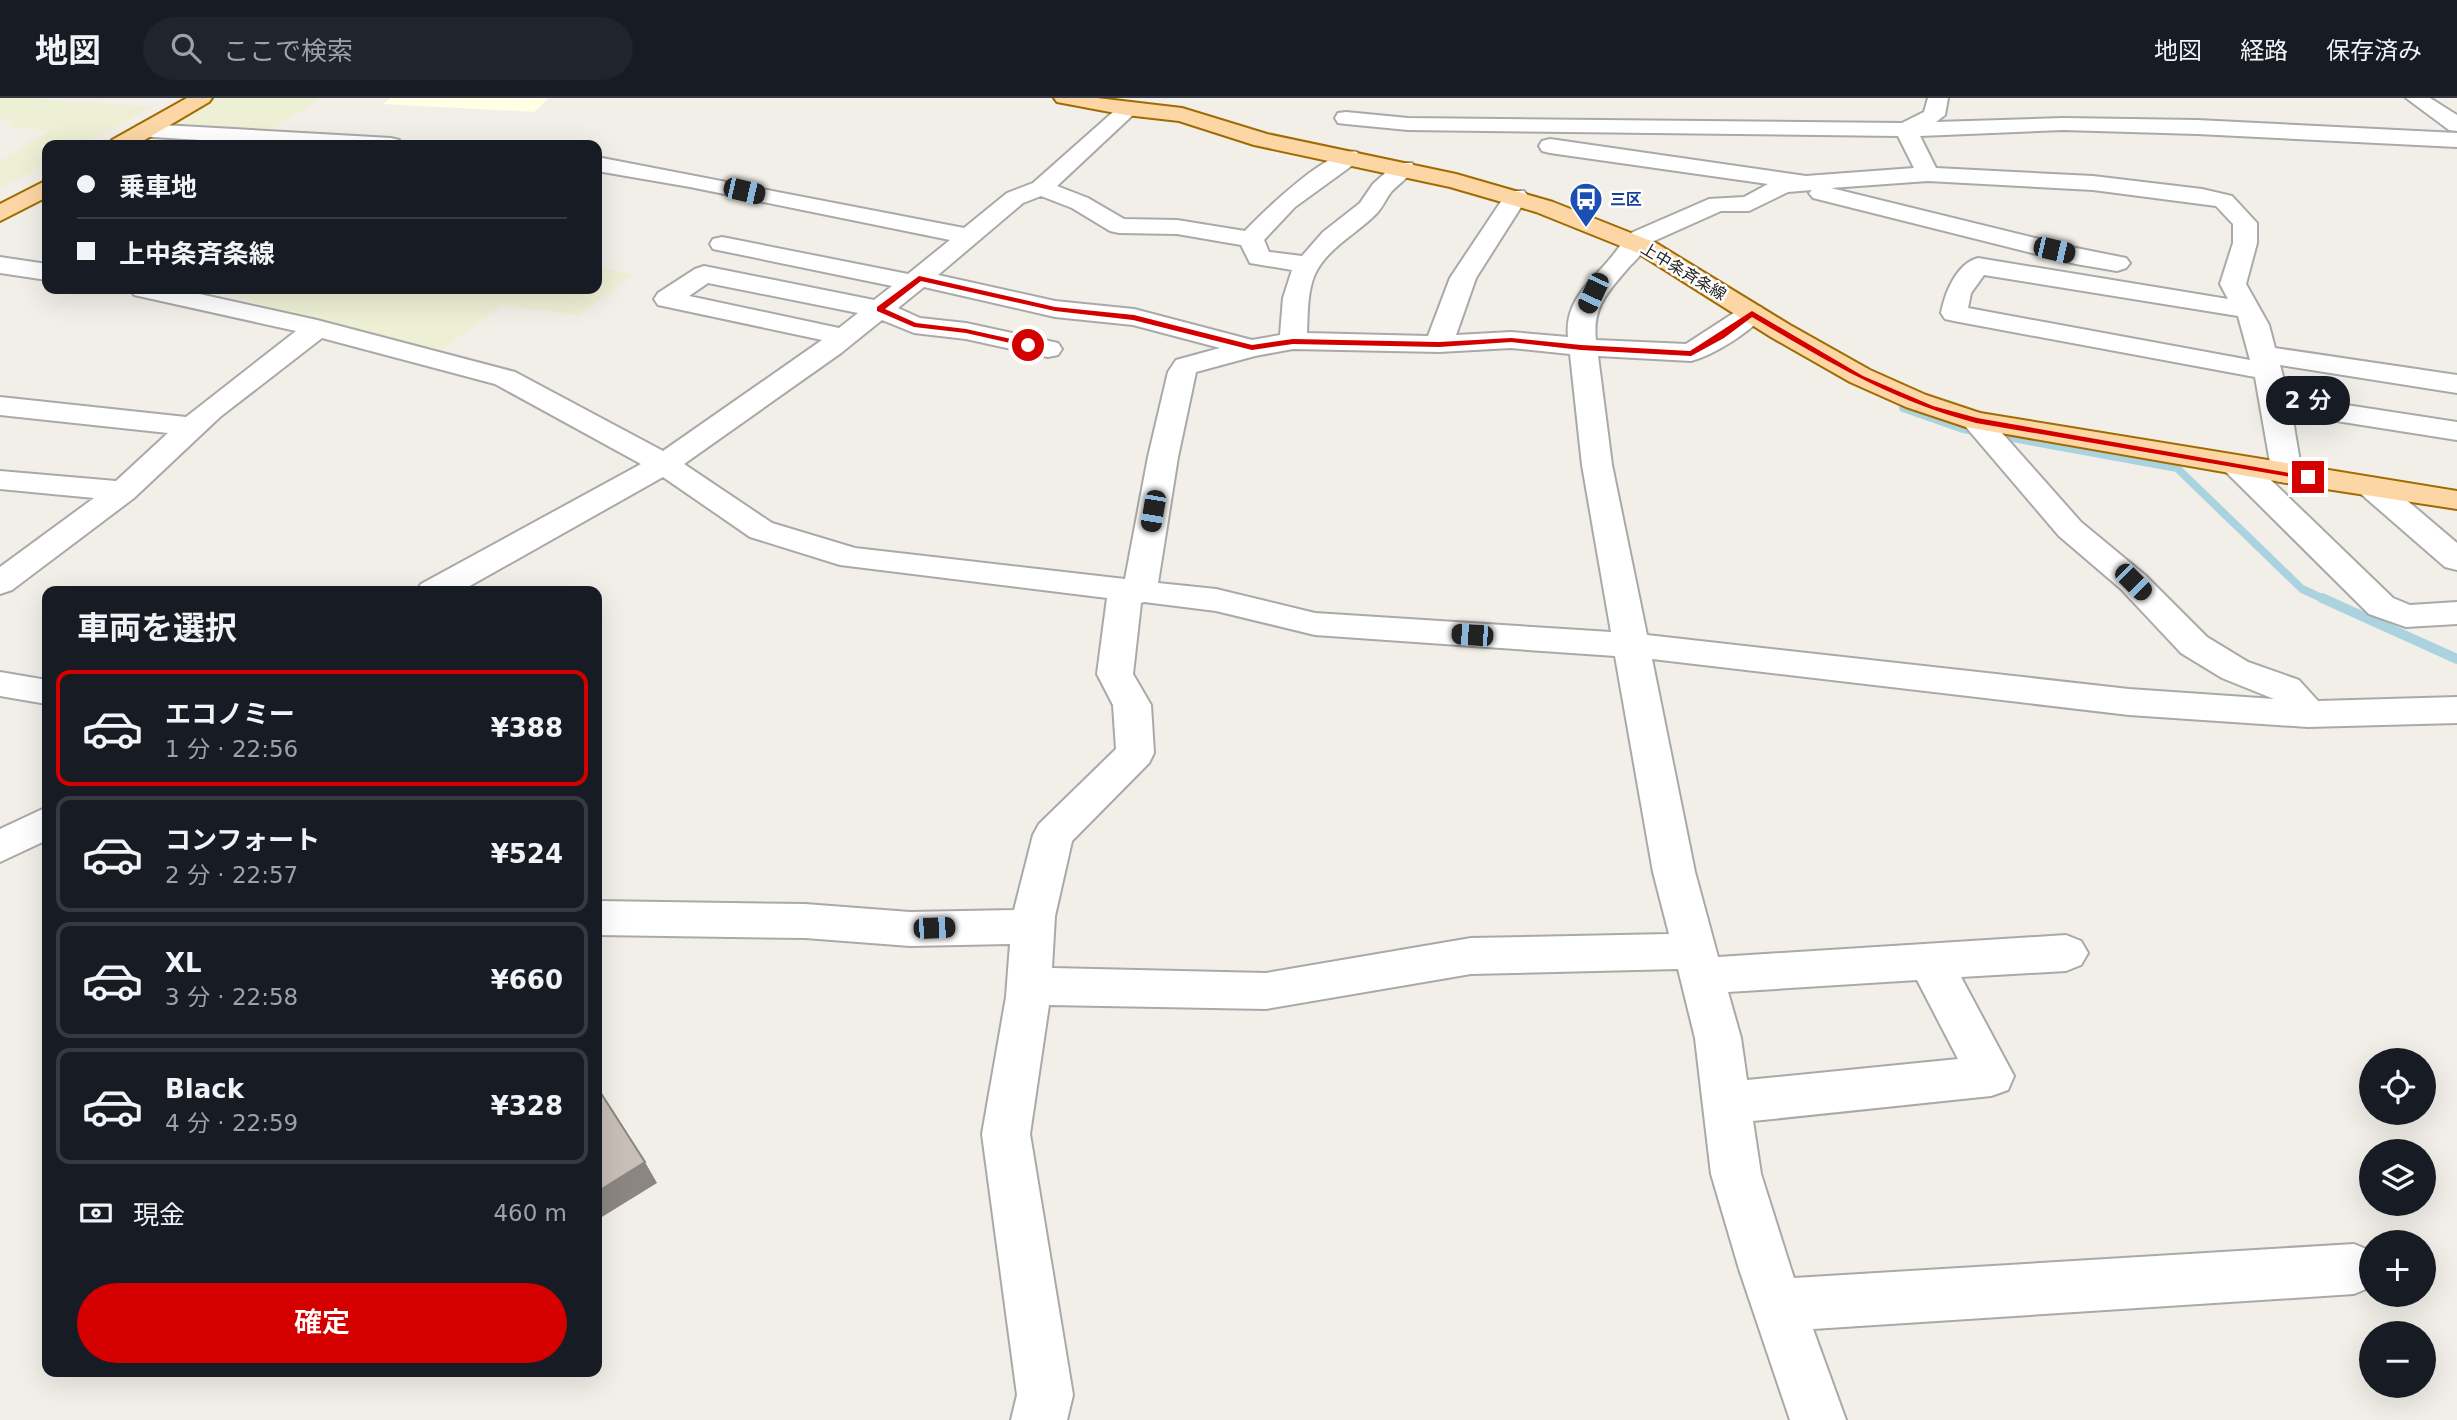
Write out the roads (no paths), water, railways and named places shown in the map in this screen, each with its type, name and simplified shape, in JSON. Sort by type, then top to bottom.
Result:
[{"type":"main road","points":[[129,140],[202,98]]},
{"type":"main road","name":"上中条斉条線","points":[[1064,98],[1128,109],[1168,112],[1246,137],[1404,168],[1516,196],[1633,241],[1674,262],[1818,354],[1885,390],[1930,408],[1976,421],[2457,500]]},
{"type":"main road","points":[[0,214],[42,190]]},
{"type":"street","points":[[1320,151],[1358,98]]},
{"type":"street","points":[[1906,130],[1934,115],[1938,98]]},
{"type":"street","points":[[2416,98],[2457,125]]},
{"type":"street","points":[[444,586],[664,464],[844,337],[917,281],[1016,198],[1041,188],[1128,109]]},
{"type":"street","points":[[1346,118],[1408,124],[1738,117],[1906,130],[2076,125],[2197,127],[2457,141]]},
{"type":"street","points":[[1906,130],[1927,174]]},
{"type":"street","points":[[145,131],[303,140]]},
{"type":"street","points":[[1550,146],[1817,184]]},
{"type":"street","points":[[1251,239],[1287,202],[1349,157]]},
{"type":"street","points":[[602,165],[969,236]]},
{"type":"street","points":[[1293,341],[1296,298],[1301,276],[1308,264],[1332,237],[1369,208],[1381,189],[1404,168]]},
{"type":"street","points":[[1818,1420],[1735,1174],[1718,1038],[1674,872],[1597,465],[1580,321],[1593,293],[1632,249],[1633,241],[1717,204],[1749,204],[1783,186],[1927,174],[2093,183],[2224,201],[2245,223],[2245,243],[2233,284],[2256,325],[2275,402],[2287,474]]},
{"type":"street","points":[[1783,186],[2076,256],[2141,267]]},
{"type":"street","points":[[1041,188],[1080,203],[1108,222],[1119,226],[1177,227],[1251,239]]},
{"type":"street","points":[[1439,344],[1463,278],[1516,196]]},
{"type":"street","points":[[1988,234],[1966,262],[2247,310]]},
{"type":"street","points":[[1251,239],[1259,258],[1308,264]]},
{"type":"street","points":[[722,244],[1055,309],[1134,317],[1252,348]]},
{"type":"street","points":[[0,265],[42,271]]},
{"type":"street","points":[[1978,266],[1958,292],[1954,313],[2265,362],[2457,384]]},
{"type":"street","points":[[844,337],[667,299],[704,274],[880,309],[914,325],[966,331],[1048,349]]},
{"type":"street","points":[[2206,279],[2233,284]]},
{"type":"street","points":[[166,294],[317,328],[505,379],[664,464],[761,530],[852,558],[1216,600],[1315,624],[1629,645],[2129,702],[2308,714],[2457,710]]},
{"type":"street","points":[[1039,1420],[1045,1395],[1006,1134],[1034,926],[1053,835],[1135,753],[1132,705],[1115,674],[1182,372],[1186,366],[1252,348],[1293,341],[1439,344],[1511,340],[1691,353],[1721,336],[1752,313]]},
{"type":"street","points":[[0,583],[123,491],[192,427],[317,328]]},
{"type":"street","points":[[2275,402],[2457,431]]},
{"type":"street","points":[[0,406],[192,427]]},
{"type":"street","points":[[1976,421],[2070,529],[2133,582],[2193,645],[2235,670],[2286,689],[2308,714]]},
{"type":"street","points":[[2237,465],[2381,606],[2406,617],[2457,613]]},
{"type":"street","points":[[0,480],[123,491]]},
{"type":"street","points":[[2372,487],[2457,560]]},
{"type":"street","points":[[0,684],[42,691]]},
{"type":"street","points":[[0,847],[42,825]]},
{"type":"street","points":[[602,918],[805,921],[910,929],[1034,926]]},
{"type":"street","points":[[1028,986],[1266,991],[1471,956],[1698,963],[1929,961],[2066,953]]},
{"type":"street","points":[[1727,1103],[1991,1076],[1929,961]]},
{"type":"street","points":[[1777,1305],[2354,1269]]},
{"type":"waterway","points":[[1903,408],[1963,429],[2177,468],[2302,589],[2326,600]]},
{"type":"waterway","points":[[2322,598],[2457,659]]},
{"type":"place","name":"三区","points":[[1586,229]]}]
